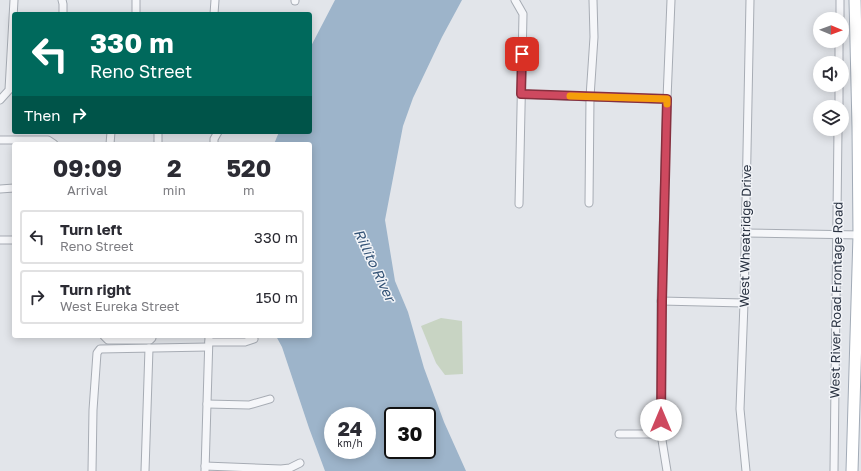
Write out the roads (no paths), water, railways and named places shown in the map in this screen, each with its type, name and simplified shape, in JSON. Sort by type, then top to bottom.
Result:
[{"type":"main road","points":[[852,471],[860,235],[855,0]]},
{"type":"street","points":[[14,0],[14,12]]},
{"type":"street","points":[[62,0],[63,12]]},
{"type":"street","points":[[136,0],[136,12]]},
{"type":"street","points":[[214,12],[215,0]]},
{"type":"street","points":[[515,0],[523,14],[519,204]]},
{"type":"street","points":[[589,204],[590,97],[594,37],[594,0]]},
{"type":"street","points":[[667,471],[661,434],[662,301],[671,0]]},
{"type":"street","name":"West Wheatridge Drive","points":[[746,471],[740,409],[744,303],[750,0]]},
{"type":"street","points":[[840,0],[840,12]]},
{"type":"street","points":[[0,100],[12,90]]},
{"type":"street","points":[[521,94],[667,99]]},
{"type":"street","name":"West River Road Frontage Road","points":[[834,471],[838,136]]},
{"type":"street","points":[[0,140],[48,140],[51,142]]},
{"type":"street","points":[[0,189],[12,188]]},
{"type":"street","points":[[745,233],[860,235]]},
{"type":"street","points":[[0,240],[12,240]]},
{"type":"street","points":[[662,301],[744,303]]},
{"type":"street","points":[[106,338],[108,340],[150,340],[152,338]]},
{"type":"street","points":[[92,471],[97,354],[100,348],[149,348],[209,342],[245,342],[254,339]]},
{"type":"street","points":[[209,342],[205,469],[281,469],[290,468],[300,463]]},
{"type":"street","points":[[145,471],[149,348]]},
{"type":"street","points":[[207,404],[249,405],[270,399]]},
{"type":"street","points":[[619,434],[661,434]]},
{"type":"water","name":"Rillito River","points":[[335,0],[462,0],[442,37],[413,98],[403,126],[385,220],[395,281],[408,312],[424,368],[444,422],[466,471],[325,471],[282,347],[277,338],[312,338],[312,142],[275,142],[278,134],[312,134],[312,44]]}]
